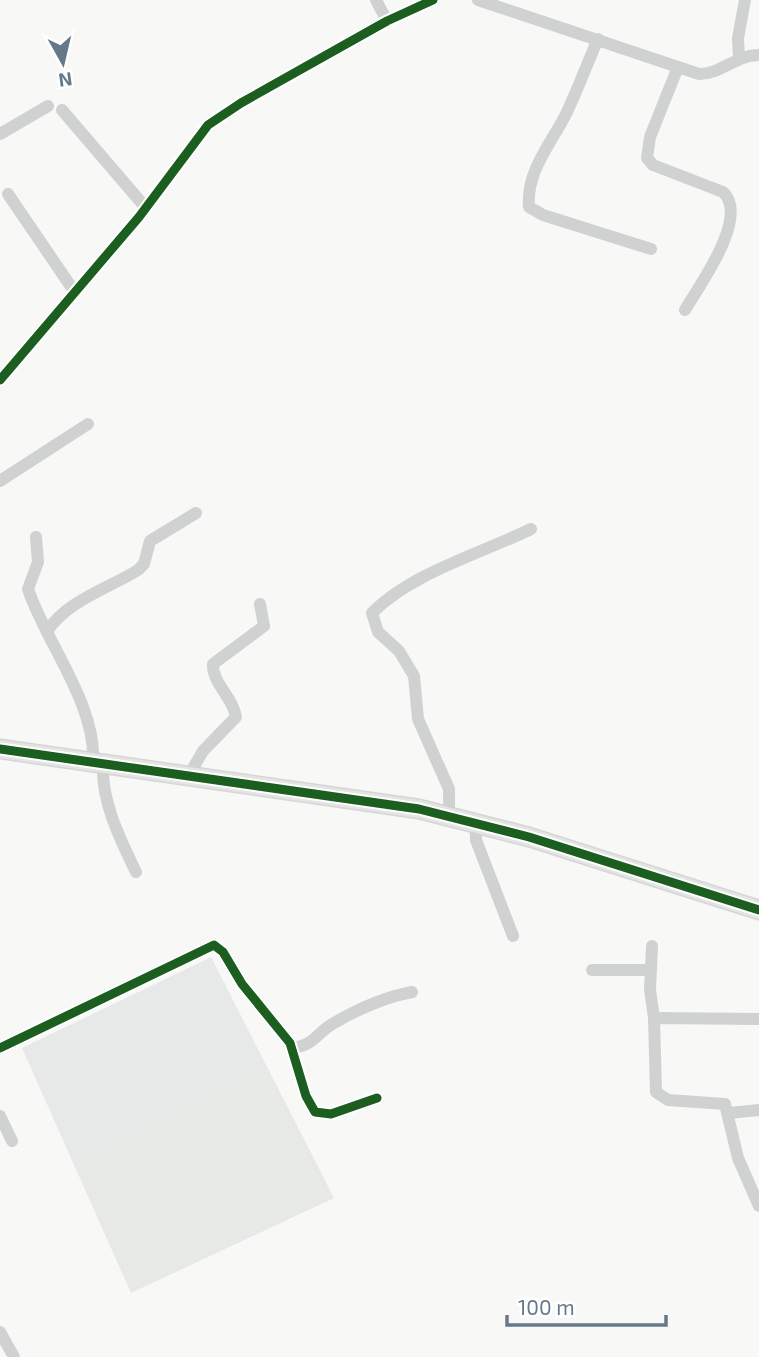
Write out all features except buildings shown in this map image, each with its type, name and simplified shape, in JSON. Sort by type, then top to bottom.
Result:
[{"type":"street","points":[[376,0],[387,21]]},
{"type":"street","points":[[0,380],[146,208],[197,136],[222,114],[387,21],[433,0]]},
{"type":"street","points":[[478,0],[699,74],[712,74],[739,58],[759,55]]},
{"type":"street","points":[[739,58],[738,38],[745,0]]},
{"type":"street","points":[[598,39],[567,111],[535,168],[530,181],[529,207],[542,215],[651,249]]},
{"type":"street","points":[[678,67],[650,137],[647,158],[653,165],[723,192],[730,198],[731,205],[724,243],[685,310]]},
{"type":"street","points":[[0,134],[48,106]]},
{"type":"street","points":[[62,110],[146,208]]},
{"type":"street","points":[[8,194],[74,291]]},
{"type":"street","points":[[0,481],[88,424]]},
{"type":"street","points":[[48,630],[69,609],[138,570],[144,564],[150,541],[196,513]]},
{"type":"street","points":[[449,816],[449,789],[418,719],[414,676],[399,651],[378,632],[372,612],[412,585],[531,529]]},
{"type":"street","points":[[36,537],[38,562],[28,589],[48,630],[92,739],[111,814],[136,872]]},
{"type":"street","points":[[188,777],[203,751],[236,717],[231,699],[214,674],[213,664],[264,626],[260,604]]},
{"type":"street","points":[[0,749],[475,821],[759,910]]},
{"type":"street","points":[[475,821],[475,840],[513,936]]},
{"type":"street","points":[[0,1048],[214,945],[219,947],[242,984],[284,1033],[293,1048],[306,1096],[319,1115],[377,1098]]},
{"type":"street","points":[[652,946],[650,970],[656,1092],[667,1101],[725,1104],[738,1158],[759,1206]]},
{"type":"street","points":[[592,970],[650,970]]},
{"type":"street","points":[[293,1048],[309,1045],[334,1023],[376,1001],[412,992]]},
{"type":"street","points":[[654,1018],[759,1019]]},
{"type":"street","points":[[729,1113],[759,1110]]},
{"type":"street","points":[[0,1116],[12,1141]]},
{"type":"street","points":[[0,1332],[14,1357]]},
{"type":"shaded area","points":[[211,957],[334,1198],[131,1293],[22,1048]]},
{"type":"shaded area","points":[[262,1070],[327,1195],[133,1287],[80,1162]]},
{"type":"cycle path","points":[[0,380],[139,217],[208,125],[241,103],[387,21],[433,0]]},
{"type":"cycle path","points":[[0,749],[419,809],[529,837],[759,910]]},
{"type":"cycle path","points":[[0,1048],[214,945],[223,952],[242,984],[290,1043],[306,1096],[315,1112],[331,1114],[377,1098]]}]
